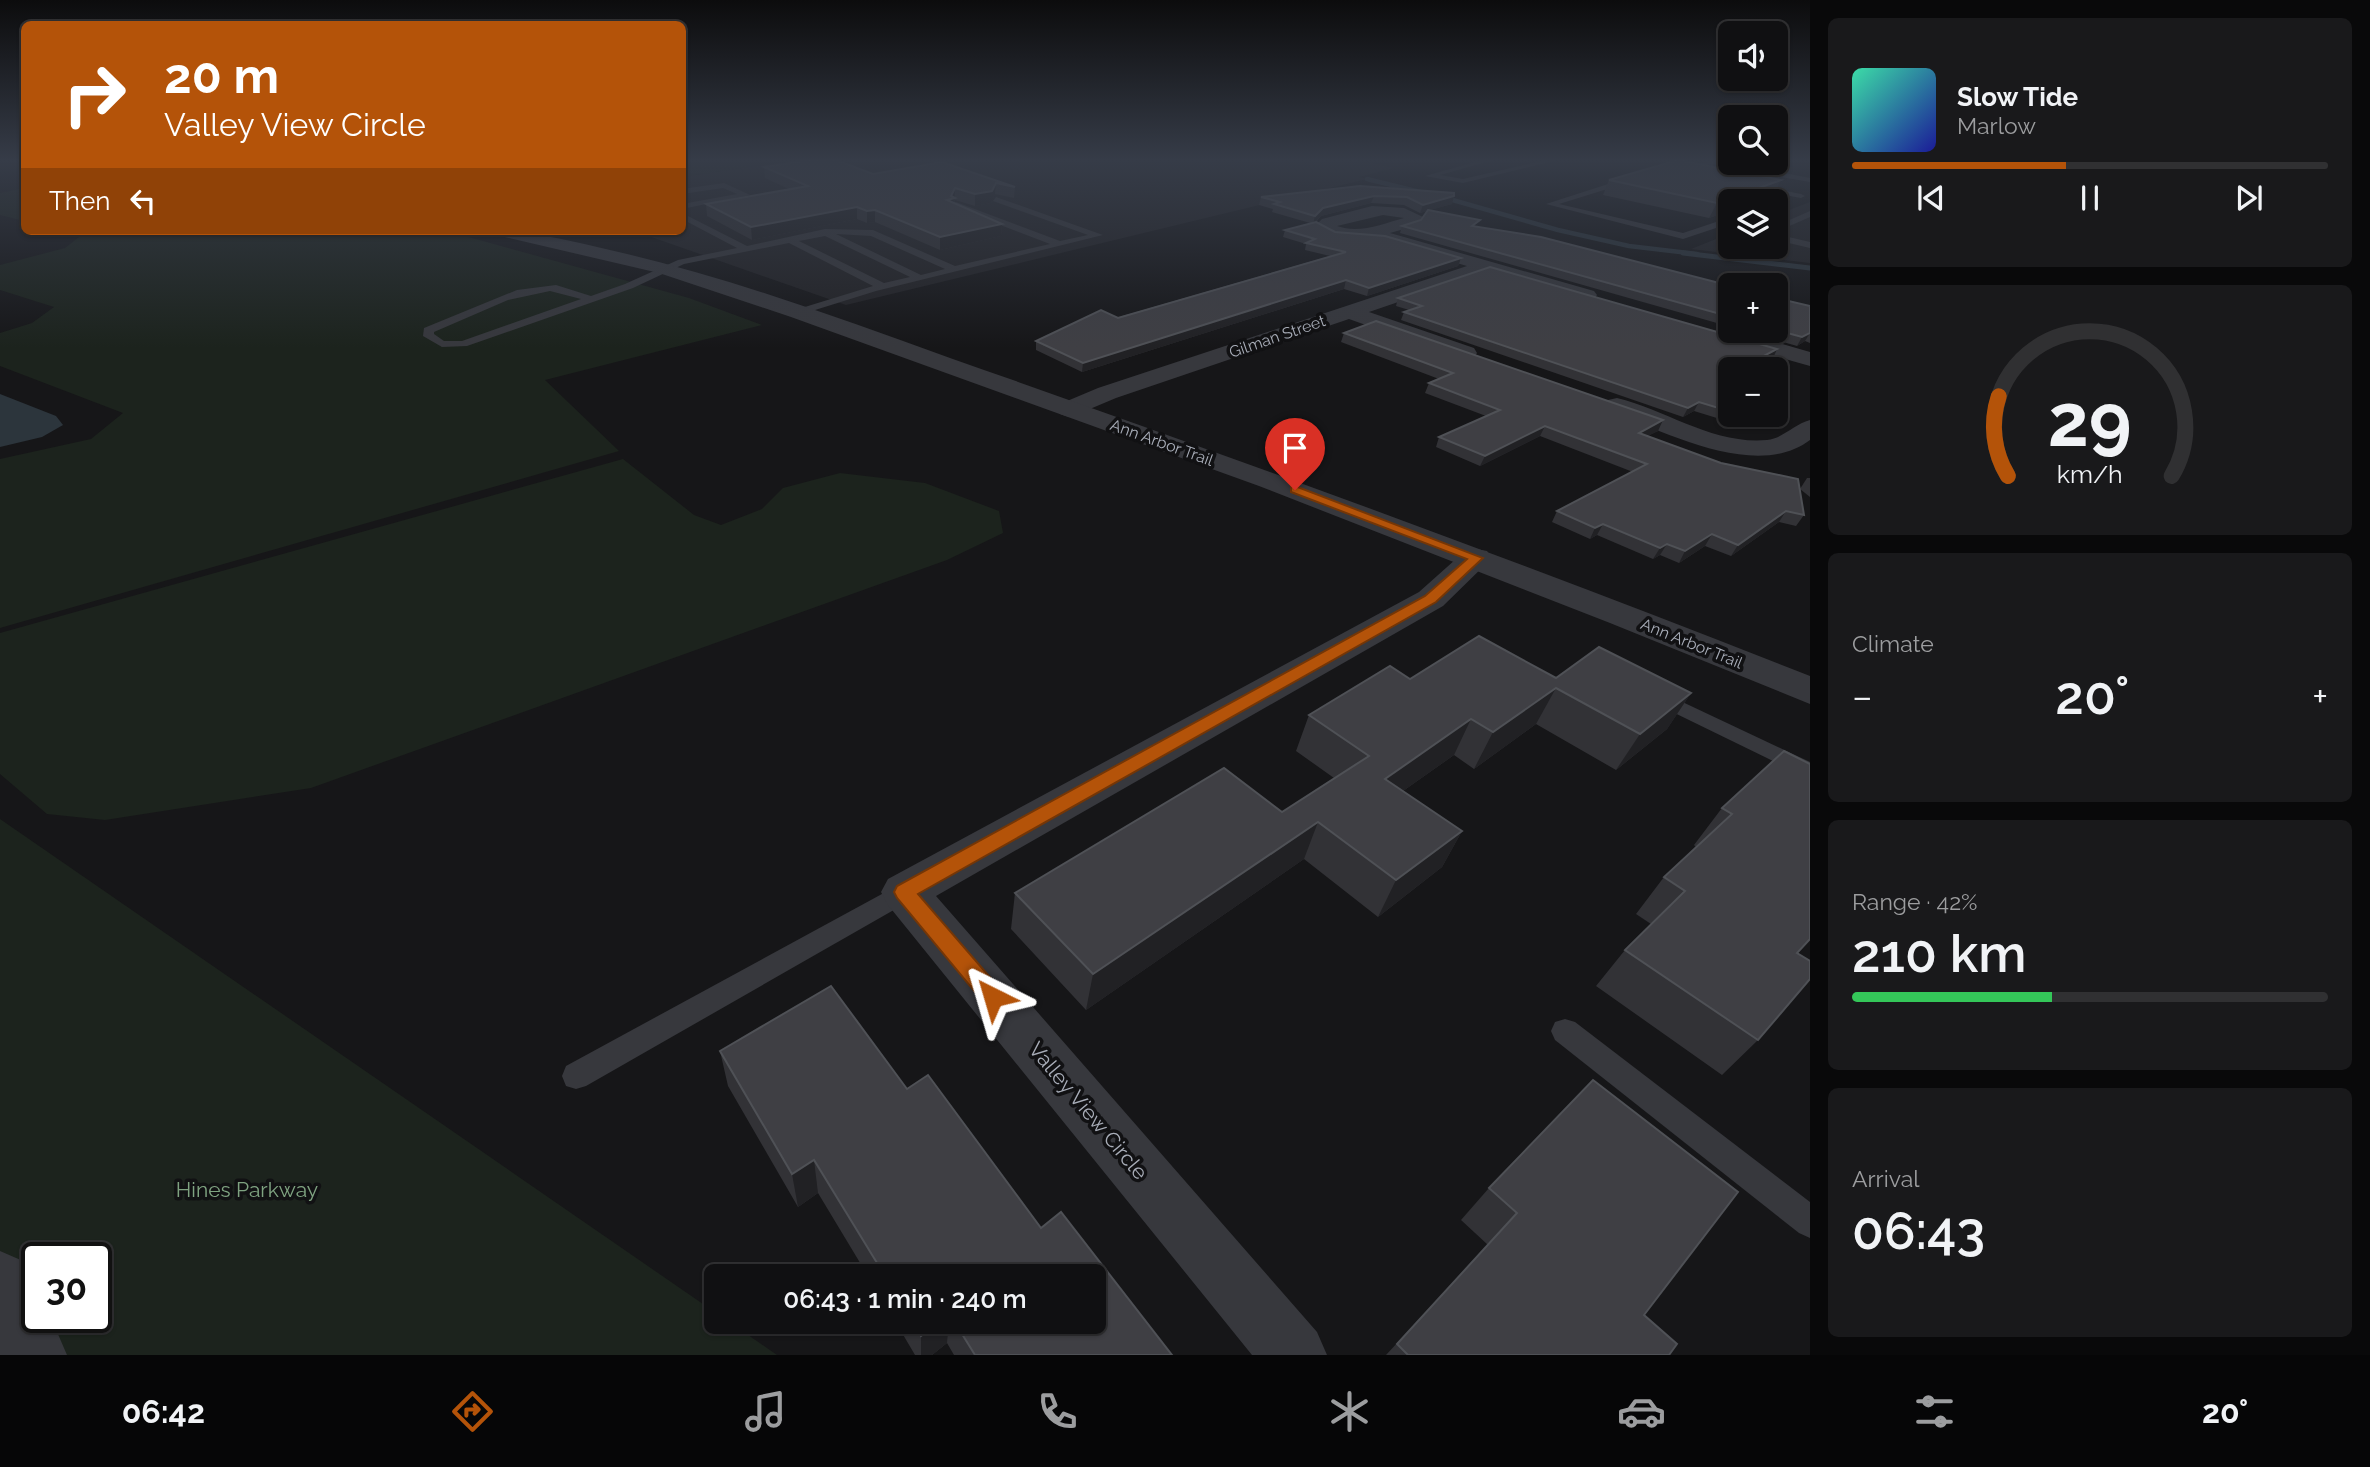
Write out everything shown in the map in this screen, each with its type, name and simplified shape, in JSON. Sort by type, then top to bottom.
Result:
[{"type":"street","points":[[1371,233],[1603,300]]},
{"type":"street","name":"Ann Arbor Trail","points":[[520,235],[665,268],[799,312],[1476,558],[1810,691]]},
{"type":"street","name":"Gilman Street","points":[[1069,409],[1486,266]]},
{"type":"street","points":[[1349,312],[1484,359]]},
{"type":"street","points":[[1706,329],[1810,359]]},
{"type":"street","points":[[1598,399],[1711,439],[1744,446],[1769,448],[1786,444],[1810,428]]},
{"type":"street","points":[[904,892],[1430,599],[1476,558]]},
{"type":"street","name":"Valley View Circle","points":[[904,892],[1294,1355]]},
{"type":"street","points":[[0,1284],[32,1355]]},
{"type":"lane","points":[[696,222],[744,248]]},
{"type":"lane","points":[[1002,222],[1059,244]]},
{"type":"lane","points":[[799,312],[883,287],[1098,235],[1062,222]]},
{"type":"lane","points":[[1626,222],[1683,236],[1718,224]]},
{"type":"lane","points":[[1669,222],[1702,230]]},
{"type":"lane","points":[[591,300],[559,289],[525,291],[428,330],[429,336],[442,344],[463,344],[591,300],[693,258],[825,232],[841,230],[873,233],[954,269]]},
{"type":"lane","points":[[825,232],[920,278]]},
{"type":"lane","points":[[788,239],[883,287]]},
{"type":"lane","points":[[1788,240],[1810,245]]},
{"type":"lane","points":[[1645,690],[1810,771]]},
{"type":"lane","points":[[576,1076],[904,892]]},
{"type":"lane","points":[[1565,1031],[1810,1222]]},
{"type":"shaded area","points":[[686,222],[1188,222],[846,305],[645,235],[686,235]]},
{"type":"shaded area","points":[[1788,222],[1810,222],[1810,263],[1776,259],[1788,259]]},
{"type":"shaded area","points":[[1718,238],[1718,252],[1691,249]]},
{"type":"shaded area","points":[[0,394],[56,416],[63,425],[42,437],[0,447]]},
{"type":"green space","points":[[73,235],[461,235],[689,298],[762,325],[545,380],[619,451],[0,628],[0,459],[91,439],[123,413],[0,366],[0,333],[32,323],[54,307],[0,290],[0,265],[65,248],[79,237]]},
{"type":"green space","points":[[623,459],[694,515],[721,525],[762,509],[783,488],[840,473],[925,483],[999,511],[1003,533],[947,560],[311,788],[105,820],[47,814],[0,774],[0,633]]},
{"type":"green space","name":"Hines Parkway","points":[[0,819],[704,1305],[704,1334],[747,1334],[777,1355],[0,1355]]},
{"type":"building","points":[[742,222],[776,222],[751,227]]},
{"type":"building","points":[[904,222],[1002,224],[940,237]]},
{"type":"building","points":[[1316,222],[1335,232],[1385,236],[1461,258],[1369,288],[1346,280],[1083,363],[1036,341],[1101,310],[1118,318],[1346,252],[1306,243],[1315,239],[1285,230]]},
{"type":"building","points":[[1414,222],[1477,222],[1472,226],[1541,237],[1718,283],[1718,313],[1402,226]]},
{"type":"building","points":[[1490,267],[1718,332],[1718,343],[1756,343],[1777,349],[1762,357],[1718,357],[1718,408],[1699,402],[1688,408],[1404,312],[1422,306],[1398,298]]},
{"type":"building","points":[[1788,301],[1810,306],[1810,333],[1802,337],[1788,333]]},
{"type":"building","points":[[1376,321],[1663,420],[1639,433],[1721,463],[1798,479],[1804,515],[1786,511],[1738,545],[1712,534],[1685,551],[1667,544],[1660,548],[1603,524],[1595,528],[1557,511],[1647,464],[1545,426],[1485,456],[1439,437],[1500,410],[1429,383],[1453,373],[1344,333]]},
{"type":"building","points":[[1479,636],[1556,678],[1599,647],[1691,693],[1640,734],[1556,688],[1493,732],[1471,719],[1385,779],[1462,831],[1396,880],[1318,822],[1093,974],[1015,893],[1224,768],[1282,812],[1369,756],[1309,715],[1390,666],[1410,679]]},
{"type":"building","points":[[1784,751],[1810,764],[1810,939],[1797,953],[1810,961],[1810,979],[1758,1040],[1625,950],[1685,891],[1664,877],[1732,814],[1722,808]]},
{"type":"building","points":[[831,986],[907,1089],[928,1075],[1041,1228],[1061,1212],[1101,1264],[878,1264],[814,1160],[792,1174],[720,1051]]},
{"type":"building","points":[[1593,1080],[1738,1192],[1644,1315],[1677,1344],[1669,1355],[1408,1355],[1397,1344],[1517,1213],[1489,1188]]},
{"type":"building","points":[[1106,1270],[1172,1355],[975,1355],[962,1334],[1106,1334]]},
{"type":"waterway","points":[[1531,222],[1629,246],[1697,254]]},
{"type":"waterway","points":[[1683,253],[1810,268]]},
{"type":"route","points":[[993,997],[904,892],[1430,599],[1476,558],[1295,490]]}]
